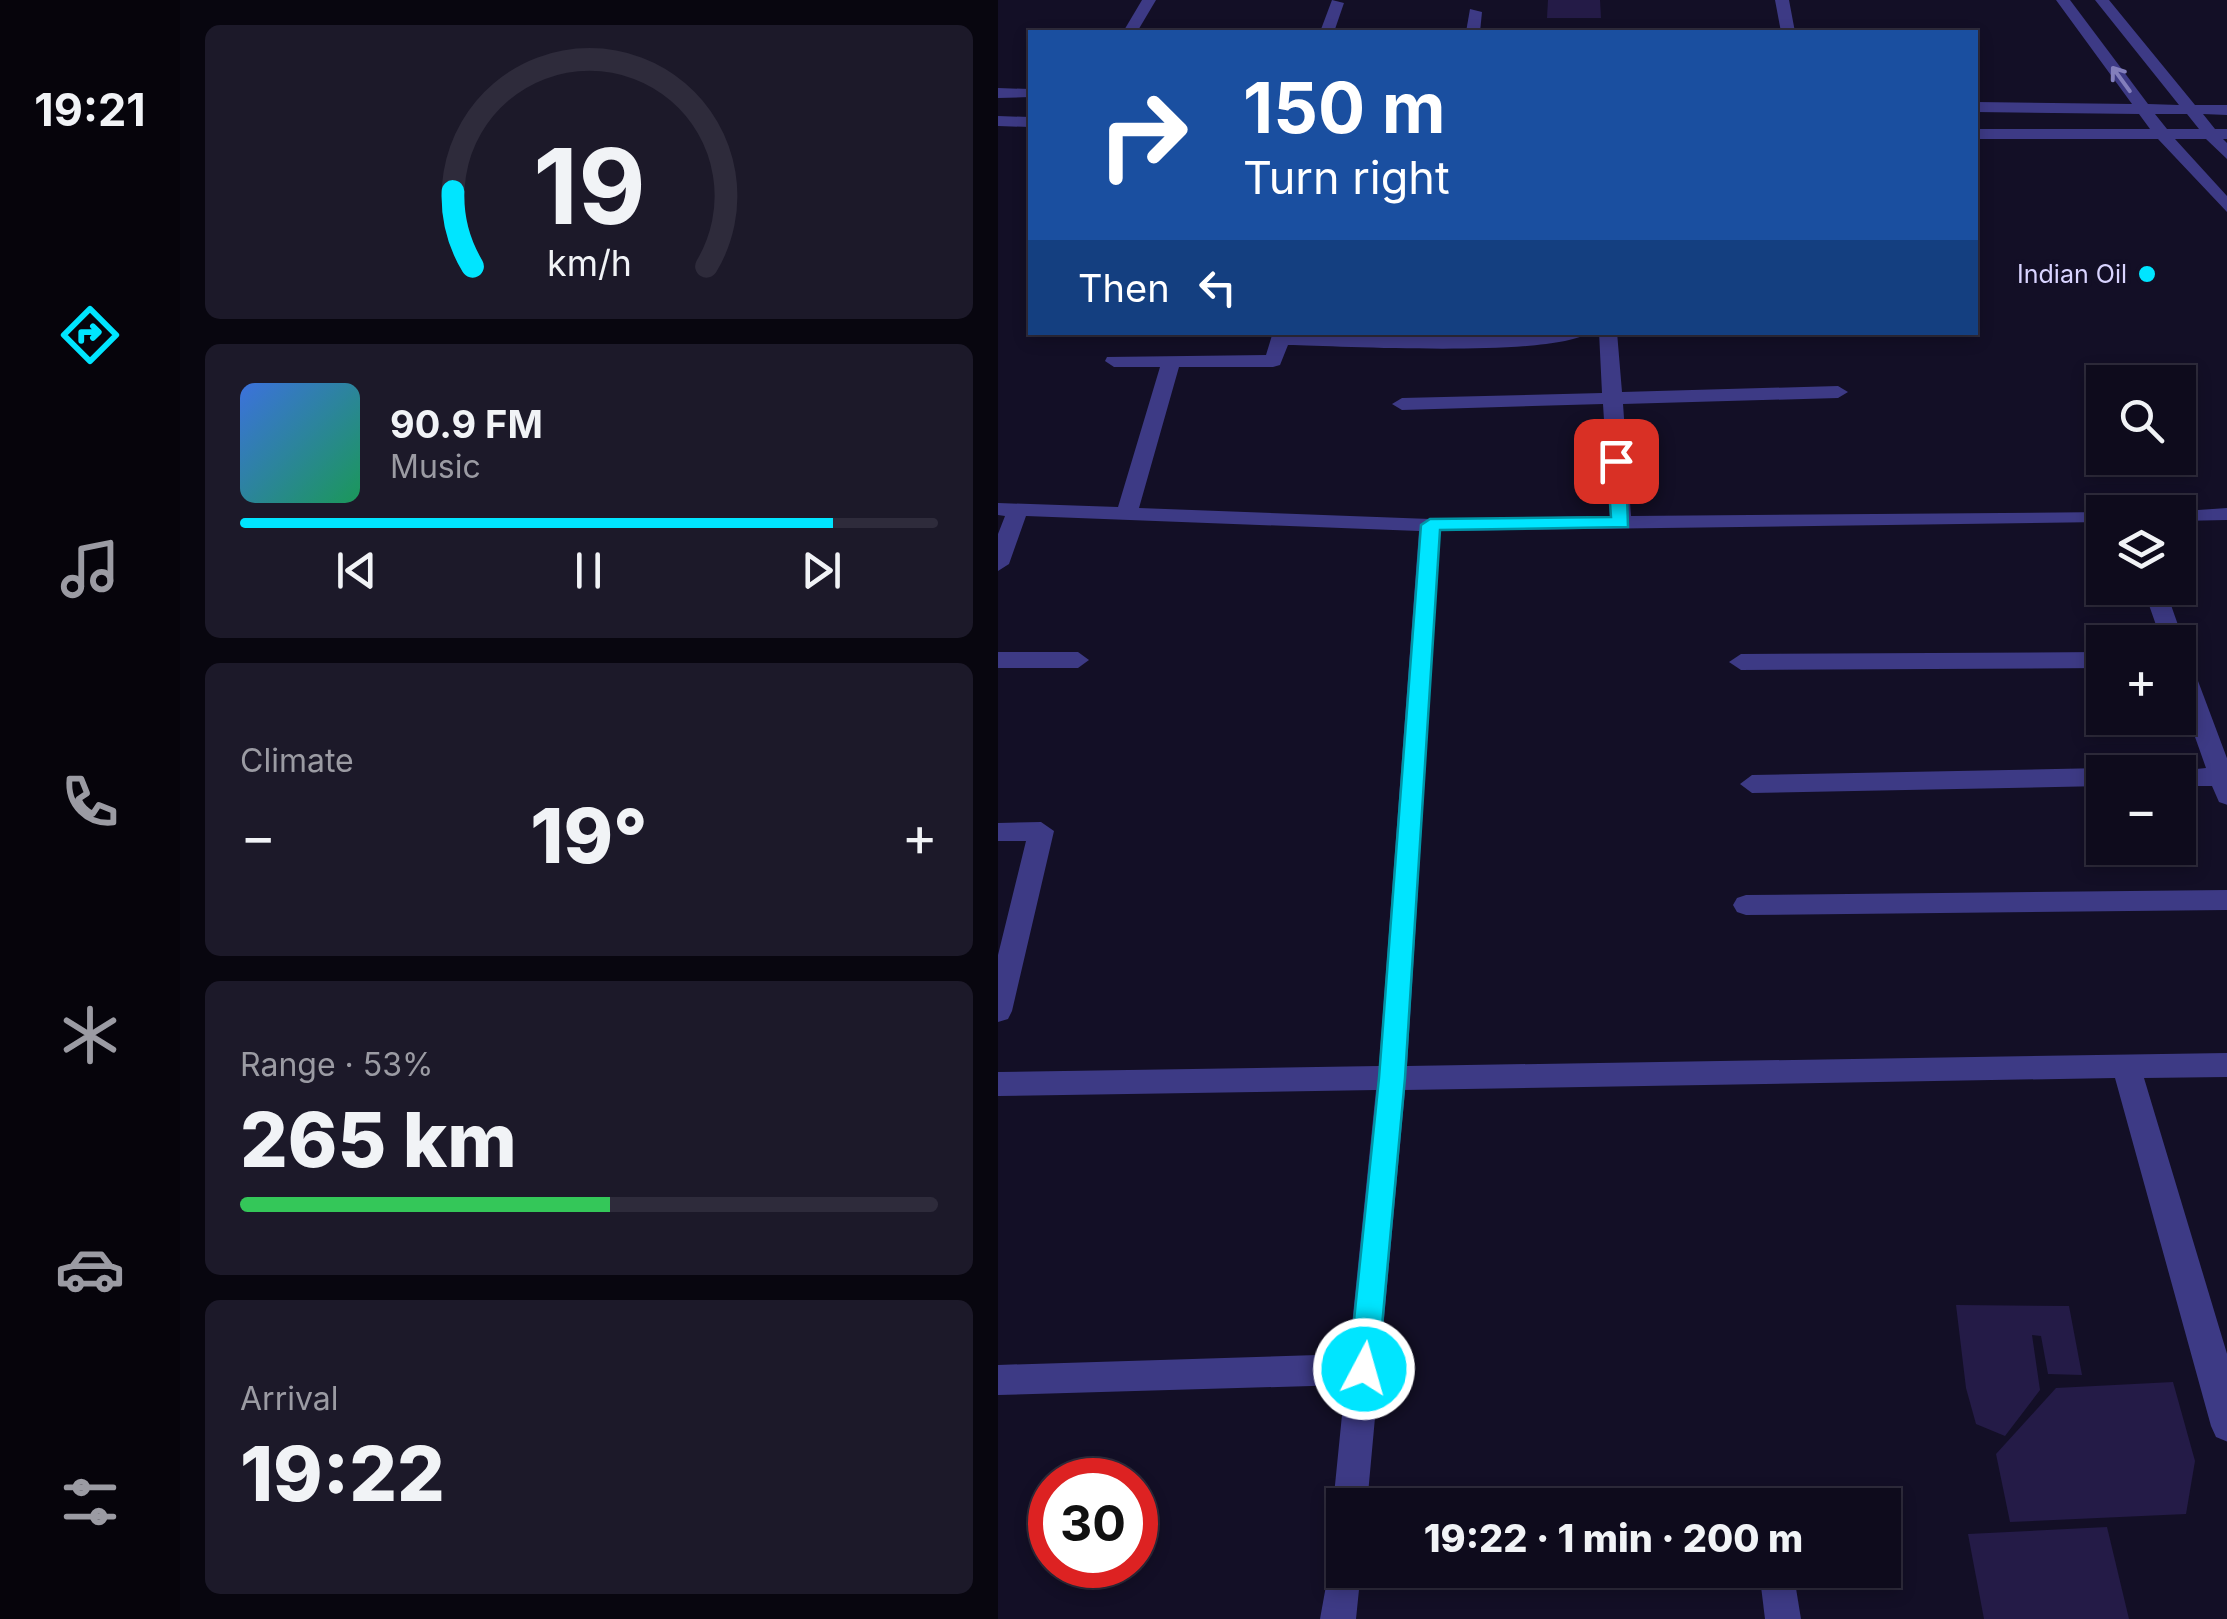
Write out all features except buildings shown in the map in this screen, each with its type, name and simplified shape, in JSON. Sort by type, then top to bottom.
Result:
[{"type":"street","points":[[1131,30],[1149,0]]},
{"type":"street","points":[[1782,0],[1788,30]]},
{"type":"street","points":[[2063,0],[2162,134],[2228,208]]},
{"type":"street","points":[[2102,0],[2188,109],[2219,134],[2228,155]]},
{"type":"street","points":[[1328,30],[1337,3]]},
{"type":"street","points":[[1473,30],[1475,12]]},
{"type":"street","points":[[998,93],[1028,93]]},
{"type":"street","points":[[1978,106],[2228,110]]},
{"type":"street","points":[[998,121],[1028,122]]},
{"type":"street","points":[[1978,134],[2219,134]]},
{"type":"street","points":[[1114,361],[1273,361],[1282,336],[1566,335]]},
{"type":"street","points":[[1608,335],[1621,522]]},
{"type":"street","points":[[1127,512],[1171,361]]},
{"type":"street","points":[[1402,404],[1838,392]]},
{"type":"street","points":[[998,564],[1008,509],[1430,525],[2086,516]]},
{"type":"street","points":[[2196,515],[2228,514]]},
{"type":"street","points":[[1352,1488],[1392,1078],[1430,525]]},
{"type":"street","points":[[998,660],[1078,660]]},
{"type":"street","points":[[1741,662],[2086,660]]},
{"type":"street","points":[[2196,709],[2224,786]]},
{"type":"street","points":[[1752,784],[2086,777]]},
{"type":"street","points":[[2196,781],[2224,786]]},
{"type":"street","points":[[998,832],[1042,832],[998,1011]]},
{"type":"street","points":[[1746,905],[2228,900]]},
{"type":"street","points":[[998,1084],[2228,1066]]},
{"type":"street","points":[[2126,1067],[2228,1426]]},
{"type":"street","points":[[998,1380],[1364,1369]]},
{"type":"street","points":[[1338,1619],[1341,1588]]},
{"type":"street","points":[[1779,1588],[1784,1619]]},
{"type":"place","name":"Indian Oil","points":[[2147,274]]},
{"type":"route","points":[[1364,1369],[1392,1078],[1430,525],[1621,522],[1616,461]]}]
